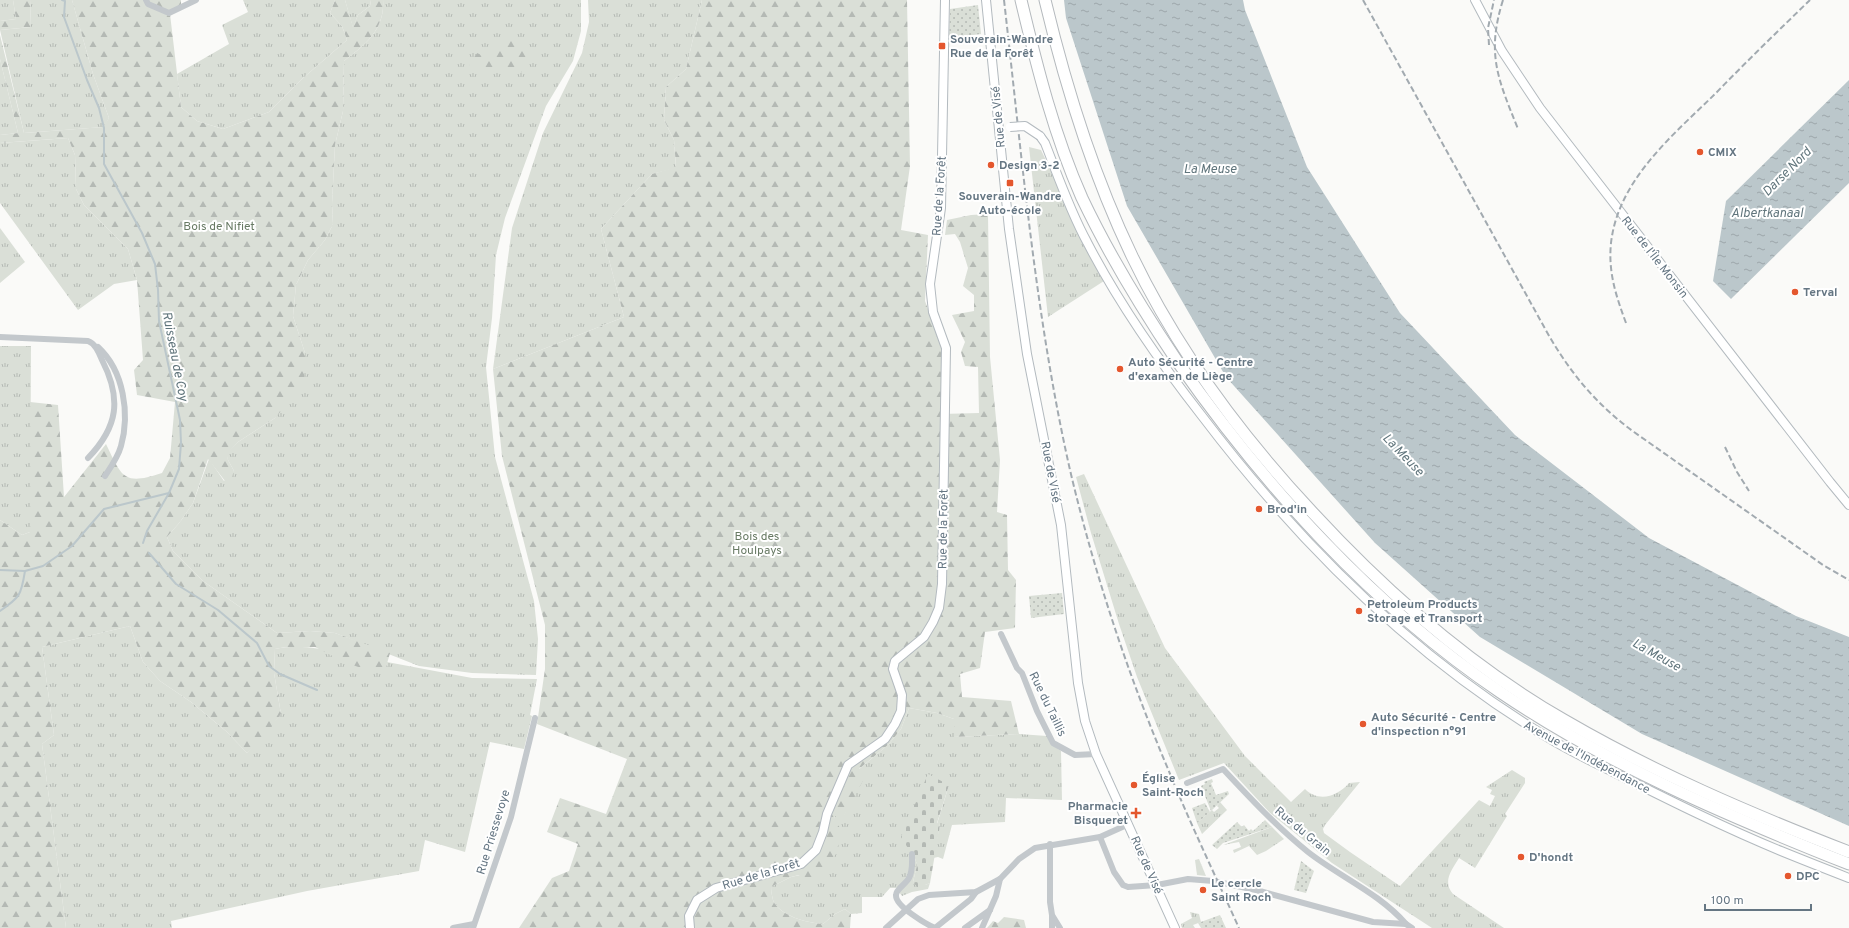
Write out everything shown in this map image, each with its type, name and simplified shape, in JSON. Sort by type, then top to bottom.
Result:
[{"type":"highway","points":[[1021,0],[1036,64],[1056,130],[1082,197],[1117,265],[1168,347],[1223,424],[1284,498],[1333,550],[1386,602],[1436,645],[1499,691],[1557,728],[1680,793],[1742,821],[1849,864]]},
{"type":"highway","points":[[1045,0],[1059,58],[1079,122],[1100,181],[1133,257],[1154,297],[1179,341],[1232,418],[1282,480],[1341,544],[1393,594],[1443,636],[1504,682],[1562,719],[1622,752],[1685,783],[1747,811],[1849,852]]},
{"type":"main road","name":"Rue de la Forêt","points":[[690,928],[689,916],[697,900],[716,888],[801,864],[816,850],[823,832],[827,814],[848,765],[885,739],[895,724],[901,711],[902,695],[893,669],[895,661],[924,637],[939,608],[942,584],[946,348],[933,312],[930,284],[941,208],[945,0]]},
{"type":"main road","name":"Rue de Visé","points":[[986,0],[1009,229],[1027,354],[1061,525],[1078,683],[1085,722],[1096,754],[1175,928]]},
{"type":"main road","name":"Rue de l'Île Monsin","points":[[1475,0],[1502,51],[1540,108],[1849,505]]},
{"type":"main road","name":"Avenue de l'Indépendance","points":[[999,129],[1025,126],[1040,136],[1045,143],[1086,240],[1129,314],[1158,358],[1225,447],[1278,511],[1360,594],[1420,647],[1494,703],[1557,743],[1658,795],[1780,851],[1849,878]]},
{"type":"street","points":[[146,0],[148,4],[169,13],[196,0]]},
{"type":"street","points":[[0,337],[90,342],[102,350],[120,383],[124,400],[124,429],[121,446],[105,476]]},
{"type":"street","points":[[88,458],[103,442],[109,431],[113,412],[113,397],[110,377],[90,342]]},
{"type":"street","name":"Rue du Taillis","points":[[1001,634],[1017,668],[1022,673],[1037,711],[1053,743],[1076,755],[1096,754]]},
{"type":"street","name":"Rue Priessevoye","points":[[474,926],[512,817],[535,718]]},
{"type":"street","name":"Rue du Grain","points":[[1187,783],[1223,769],[1274,824],[1309,852],[1393,909],[1406,924]]},
{"type":"street","points":[[886,928],[905,909],[918,899],[928,895],[976,892],[1000,879],[1028,852],[1050,844],[1100,837],[1128,824]]},
{"type":"street","points":[[1100,837],[1114,872],[1123,885],[1134,887],[1156,885],[1188,879],[1213,881],[1256,890],[1378,926],[1406,924],[1412,928]]},
{"type":"street","points":[[1050,844],[1050,902],[1052,928]]},
{"type":"street","points":[[912,854],[910,876],[896,895],[897,901],[905,909],[935,928],[971,899],[976,892]]},
{"type":"street","points":[[982,928],[998,891],[1000,879]]},
{"type":"street","points":[[964,928],[991,909]]},
{"type":"street","points":[[1052,915],[1060,928]]},
{"type":"street","points":[[453,928],[474,926]]},
{"type":"green space","points":[[0,0],[13,0],[16,19],[0,21]]},
{"type":"green space","points":[[13,0],[30,0],[31,27],[0,30],[0,21],[16,19]]},
{"type":"green space","points":[[30,0],[72,0],[93,74],[109,118],[104,127],[24,133],[0,30],[31,27]]},
{"type":"green space","name":"Bois de Nifiet","points":[[72,0],[181,0],[181,5],[170,14],[181,107],[197,121],[223,129],[269,112],[302,79],[347,40],[342,26],[330,13],[335,0],[345,0],[353,27],[358,15],[370,6],[371,0],[383,0],[381,20],[372,36],[366,43],[344,61],[343,111],[335,145],[332,204],[333,224],[325,240],[308,260],[296,285],[293,316],[305,353],[304,379],[289,402],[275,418],[238,442],[227,453],[228,460],[234,471],[231,479],[225,481],[208,459],[193,503],[180,522],[167,537],[173,551],[203,581],[277,633],[310,631],[335,633],[390,653],[386,667],[367,670],[344,662],[315,647],[286,647],[275,649],[274,673],[281,714],[260,741],[247,753],[227,732],[191,702],[160,681],[143,662],[130,626],[42,647],[54,735],[42,744],[66,928],[0,928],[0,520],[22,535],[30,532],[30,402],[58,405],[64,497],[106,444],[120,471],[125,476],[139,479],[162,473],[170,458],[175,402],[137,395],[134,370],[143,360],[137,280],[128,249],[84,205],[76,189],[75,155],[68,138],[0,143],[0,135],[18,133],[0,59],[0,35],[24,133],[103,127],[109,118],[93,74]]},
{"type":"green space","points":[[243,0],[335,0],[330,13],[342,26],[347,40],[302,79],[269,112],[223,129],[197,121],[181,107],[177,74],[229,44],[222,25],[248,12]]},
{"type":"green space","points":[[345,0],[371,0],[370,6],[358,15],[353,28]]},
{"type":"green space","points":[[383,0],[581,0],[581,31],[573,61],[546,106],[505,218],[496,255],[492,318],[486,367],[495,457],[534,601],[538,639],[536,675],[472,673],[419,666],[335,633],[310,631],[277,633],[203,581],[173,551],[167,537],[180,522],[193,503],[209,459],[224,481],[234,471],[226,453],[238,442],[275,418],[305,353],[293,316],[296,285],[308,260],[325,240],[333,224],[332,204],[335,145],[343,111],[344,61],[366,43],[372,36],[381,20]]},
{"type":"green space","points":[[588,0],[702,0],[686,69],[666,87],[664,120],[674,140],[676,168],[652,174],[601,229],[624,317],[493,369],[512,228],[543,133],[582,53],[589,22]]},
{"type":"green space","name":"Bois des Houlpays","points":[[702,0],[907,0],[910,166],[901,230],[928,235],[925,301],[943,350],[941,414],[979,413],[978,367],[965,366],[961,352],[965,342],[952,315],[974,311],[974,295],[963,286],[968,268],[960,242],[955,234],[945,235],[947,220],[971,215],[988,214],[990,357],[1000,460],[997,512],[1007,515],[1008,570],[1016,580],[1015,628],[985,632],[980,668],[960,674],[962,697],[1011,701],[1019,734],[954,737],[954,719],[937,713],[909,708],[901,729],[889,744],[859,769],[865,771],[866,775],[844,816],[835,816],[833,823],[839,826],[840,839],[837,851],[831,862],[822,872],[817,875],[811,877],[799,875],[791,877],[771,887],[773,900],[776,906],[795,918],[823,924],[835,914],[845,909],[851,914],[850,928],[519,928],[552,878],[569,871],[578,844],[547,832],[560,798],[606,814],[627,759],[537,724],[545,669],[545,625],[502,456],[493,369],[624,317],[601,229],[652,174],[676,167],[674,140],[664,120],[666,87],[686,69]]},
{"type":"green space","points":[[978,5],[981,34],[949,38],[950,9]]},
{"type":"green space","points":[[511,38],[529,39],[529,56],[521,73],[469,65],[477,53],[488,58],[500,43]]},
{"type":"green space","points":[[0,59],[18,133],[0,135]]},
{"type":"green space","points":[[68,138],[75,155],[76,189],[84,205],[128,249],[137,280],[114,284],[78,310],[0,203],[0,143]]},
{"type":"green space","points":[[1029,147],[1041,150],[1104,281],[1048,317]]},
{"type":"green space","points":[[0,228],[25,262],[0,283]]},
{"type":"green space","points":[[0,346],[31,346],[30,532],[22,535],[0,520]]},
{"type":"green space","points":[[1084,474],[1165,648],[1245,756],[1291,802],[1305,789],[1316,796],[1322,797],[1334,794],[1345,788],[1349,783],[1360,782],[1323,829],[1324,833],[1350,852],[1400,886],[1479,800],[1490,806],[1495,796],[1490,794],[1492,790],[1486,787],[1512,770],[1525,778],[1525,783],[1505,814],[1507,816],[1475,868],[1459,858],[1451,871],[1448,880],[1448,885],[1453,894],[1504,928],[1432,928],[1332,863],[1270,813],[1224,763],[1179,780],[1137,677],[1119,624],[1091,533],[1076,477]]},
{"type":"green space","points":[[1062,593],[1064,614],[1031,618],[1029,596]]},
{"type":"green space","points":[[130,626],[143,662],[160,681],[191,702],[227,732],[247,753],[281,714],[274,673],[275,649],[289,647],[303,647],[331,651],[386,667],[387,662],[472,678],[537,679],[530,715],[532,716],[524,749],[490,742],[465,852],[425,840],[419,871],[307,891],[171,921],[172,928],[66,928],[42,744],[54,735],[42,647]]},
{"type":"green space","points":[[909,708],[937,713],[954,719],[954,737],[1019,734],[1047,736],[1051,744],[1061,751],[1062,800],[1006,798],[1005,822],[952,825],[943,859],[938,857],[933,858],[940,825],[937,824],[949,785],[914,855],[917,865],[913,882],[925,885],[930,883],[928,889],[912,892],[902,896],[896,888],[890,888],[882,897],[862,897],[862,913],[851,914],[845,909],[835,914],[823,924],[795,918],[781,910],[776,906],[773,900],[771,887],[791,877],[800,875],[835,816],[844,815],[853,796],[858,770],[889,744],[901,729]]},
{"type":"green space","points":[[928,774],[949,785],[937,823],[940,825],[930,883],[918,888],[913,882],[917,865],[914,855],[911,853],[901,837]]},
{"type":"green space","points":[[1212,779],[1213,782],[1211,783],[1216,795],[1228,791],[1229,794],[1211,811],[1201,786],[1205,784],[1204,782]]},
{"type":"green space","points":[[1220,802],[1227,810],[1202,834],[1197,823],[1212,810],[1214,812],[1219,808],[1217,806]]},
{"type":"green space","points":[[1205,803],[1210,812],[1197,823],[1192,808]]},
{"type":"green space","points":[[1265,820],[1272,827],[1223,843],[1217,849],[1212,845],[1237,822],[1242,827],[1244,825],[1249,831],[1251,829],[1253,831]]},
{"type":"green space","points":[[1272,827],[1284,839],[1257,855],[1249,846],[1234,853],[1233,850],[1241,847],[1239,842],[1223,845]]},
{"type":"green space","points":[[1199,859],[1206,876],[1197,875],[1195,860]]},
{"type":"green space","points":[[1301,861],[1314,871],[1306,893],[1294,890]]},
{"type":"green space","points":[[1190,912],[1199,914],[1201,922],[1193,925],[1195,928],[1182,928],[1181,924],[1192,918]]},
{"type":"green space","points":[[1220,915],[1226,928],[1201,928],[1198,923]]},
{"type":"green space","points":[[1004,917],[1024,920],[1026,928],[987,928],[993,921],[998,923]]},
{"type":"water","name":"La Meuse","points":[[1064,0],[1243,0],[1245,10],[1307,167],[1400,313],[1515,435],[1649,538],[1796,616],[1849,637],[1849,826],[1642,734],[1480,637],[1375,543],[1226,377],[1127,206],[1066,18]]},
{"type":"water","name":"Albertkanaal","points":[[1849,80],[1849,183],[1731,299],[1713,281],[1726,201]]},
{"type":"waterway","name":"Ruisseau de Coy","points":[[0,570],[25,571],[43,566],[72,546],[104,509],[169,493],[179,469],[181,443],[180,420],[159,321],[155,264],[142,233],[104,164],[104,128],[99,108],[64,17],[65,1],[62,0]]},
{"type":"waterway","points":[[143,543],[147,531],[169,493]]},
{"type":"waterway","points":[[149,553],[176,584],[218,610],[257,643],[269,666],[280,674],[317,690]]},
{"type":"waterway","points":[[0,611],[16,599],[21,591],[25,571]]},
{"type":"railway","points":[[1004,0],[1038,295],[1058,412],[1079,508],[1101,584],[1125,659],[1139,696],[1185,809],[1239,928]]},
{"type":"railway","points":[[1363,0],[1548,334],[1566,362],[1586,388],[1608,411],[1634,432],[1823,565],[1849,580]]},
{"type":"railway","points":[[1489,45],[1488,28],[1494,0]]},
{"type":"railway","points":[[1503,0],[1495,36],[1495,51],[1500,80],[1518,129]]},
{"type":"railway","points":[[1626,323],[1614,284],[1610,254],[1616,220],[1624,199],[1636,179],[1665,143],[1810,0]]},
{"type":"railway","points":[[1725,447],[1737,472],[1749,491]]},
{"type":"place","name":"Souverain-Wandre Rue de la Forêt","points":[[942,46]]},
{"type":"place","name":"CMIX","points":[[1700,152]]},
{"type":"place","name":"Design 3-2","points":[[991,165]]},
{"type":"place","name":"Souverain-Wandre Auto-école","points":[[1010,183]]},
{"type":"place","name":"Terval","points":[[1795,292]]},
{"type":"place","name":"Auto Sécurité - Centre d'examen de Liège","points":[[1120,369]]},
{"type":"place","name":"Brod'in","points":[[1259,509]]},
{"type":"place","name":"Petroleum Products Storage et Transport","points":[[1359,611]]},
{"type":"place","name":"Auto Sécurité - Centre d'inspection n°91","points":[[1363,724]]},
{"type":"place","name":"Église Saint-Roch","points":[[1134,785]]},
{"type":"place","name":"Pharmacie Bisqueret","points":[[1136,813]]},
{"type":"place","name":"D'hondt","points":[[1521,857]]},
{"type":"place","name":"DPC","points":[[1788,876]]},
{"type":"place","name":"Le cercle Saint Roch","points":[[1203,890]]},
{"type":"water label","name":"Darse Nord","points":[[1786,171]]}]
